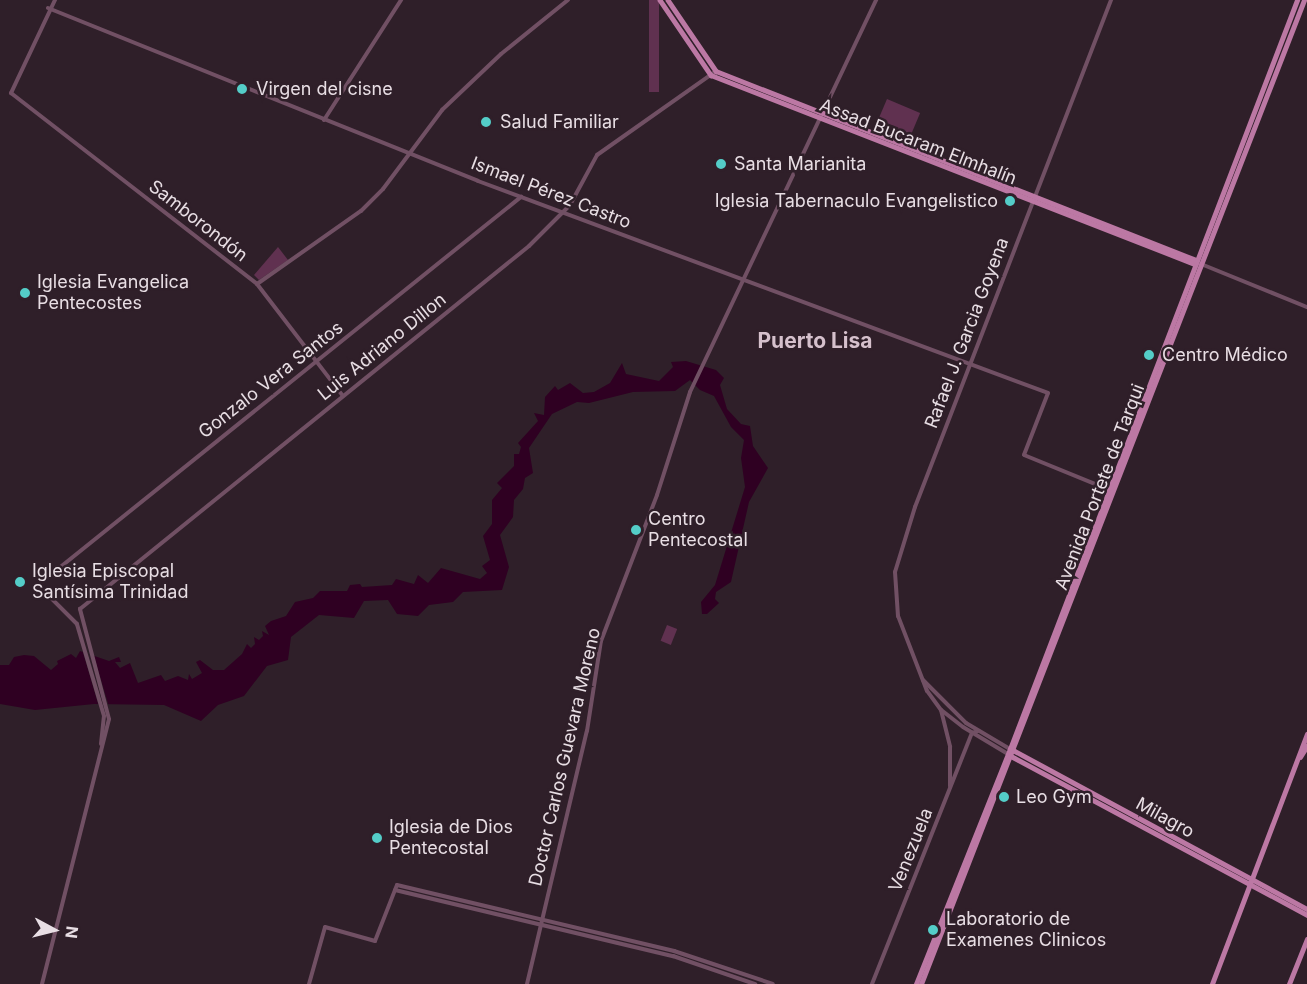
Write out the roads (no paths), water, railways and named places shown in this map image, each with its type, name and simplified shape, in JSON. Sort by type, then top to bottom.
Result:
[{"type":"main road","points":[[660,0],[711,75]]},
{"type":"main road","points":[[668,0],[716,71],[821,117]]},
{"type":"main road","name":"Avenida Portete de Tarqui","points":[[921,984],[1297,0]]},
{"type":"main road","name":"Avenida Portete de Tarqui","points":[[1110,490],[1304,0]]},
{"type":"main road","name":"Assad Bucaram Elmhalín","points":[[711,75],[1033,198]]},
{"type":"main road","name":"Assad Bucaram Elmhalín","points":[[821,117],[1201,264]]},
{"type":"main road","points":[[1212,984],[1269,843],[1307,734]]},
{"type":"main road","points":[[1300,757],[1307,746]]},
{"type":"main road","name":"Avenida Portete de Tarqui","points":[[916,984],[1011,753]]},
{"type":"main road","name":"Milagro","points":[[1011,753],[1053,779],[1251,884],[1307,909]]},
{"type":"main road","name":"Milagro","points":[[1011,753],[1307,915]]},
{"type":"main road","points":[[1300,757],[1307,760]]},
{"type":"main road","points":[[1289,984],[1307,939]]},
{"type":"street","points":[[48,8],[55,0]]},
{"type":"street","points":[[324,120],[401,0]]},
{"type":"street","points":[[257,284],[361,211],[383,189],[408,152],[442,110],[501,54],[568,0]]},
{"type":"street","name":"Doctor Carlos Guevara Moreno","points":[[527,984],[587,731],[601,641],[657,495],[690,392],[876,0]]},
{"type":"street","name":"Rafael J. Garcia Goyena","points":[[1011,753],[972,733],[941,710],[923,680],[898,616],[895,572],[911,518],[1111,0]]},
{"type":"street","name":"Samborondón","points":[[48,8],[11,93],[51,120],[257,284],[343,396]]},
{"type":"street","name":"Ismael Pérez Castro","points":[[48,8],[324,120],[563,213],[1048,393],[1024,455],[1110,490]]},
{"type":"street","name":"Luis Adriano Dillon","points":[[86,648],[79,616],[82,606],[503,268],[563,213],[597,155],[716,71]]},
{"type":"street","name":"Gonzalo Vera Santos","points":[[86,648],[76,622],[38,585],[521,196]]},
{"type":"street","name":"Assad Bucaram Elmhalín","points":[[1201,264],[1307,307]]},
{"type":"street","points":[[42,984],[99,759],[106,715],[86,648]]},
{"type":"street","name":"Rafael J. Garcia Goyena","points":[[923,680],[947,708],[1011,753]]},
{"type":"street","points":[[941,710],[950,747],[949,790]]},
{"type":"street","points":[[972,733],[978,731]]},
{"type":"street","name":"Venezuela","points":[[872,984],[972,733]]},
{"type":"street","points":[[309,984],[324,927],[375,941],[396,888],[673,956],[755,984]]},
{"type":"street","points":[[468,905],[542,919],[689,955],[773,984]]},
{"type":"place","name":"Virgen del cisne","points":[[242,89]]},
{"type":"place","name":"Salud Familiar","points":[[486,122]]},
{"type":"place","name":"Santa Marianita","points":[[721,164]]},
{"type":"place","name":"Iglesia Tabernaculo Evangelistico","points":[[1010,201]]},
{"type":"place","name":"Iglesia Evangelica Pentecostes","points":[[25,293]]},
{"type":"place","name":"Centro Médico","points":[[1149,355]]},
{"type":"place","name":"Centro Pentecostal","points":[[636,530]]},
{"type":"place","name":"Iglesia Episcopal Santísima Trinidad","points":[[20,582]]},
{"type":"place","name":"Leo Gym","points":[[1004,797]]},
{"type":"place","name":"Iglesia de Dios Pentecostal","points":[[377,838]]},
{"type":"place","name":"Laboratorio de Examenes Clinicos","points":[[933,930]]},
{"type":"district","name":"Puerto Lisa","points":[[815,341]]}]
